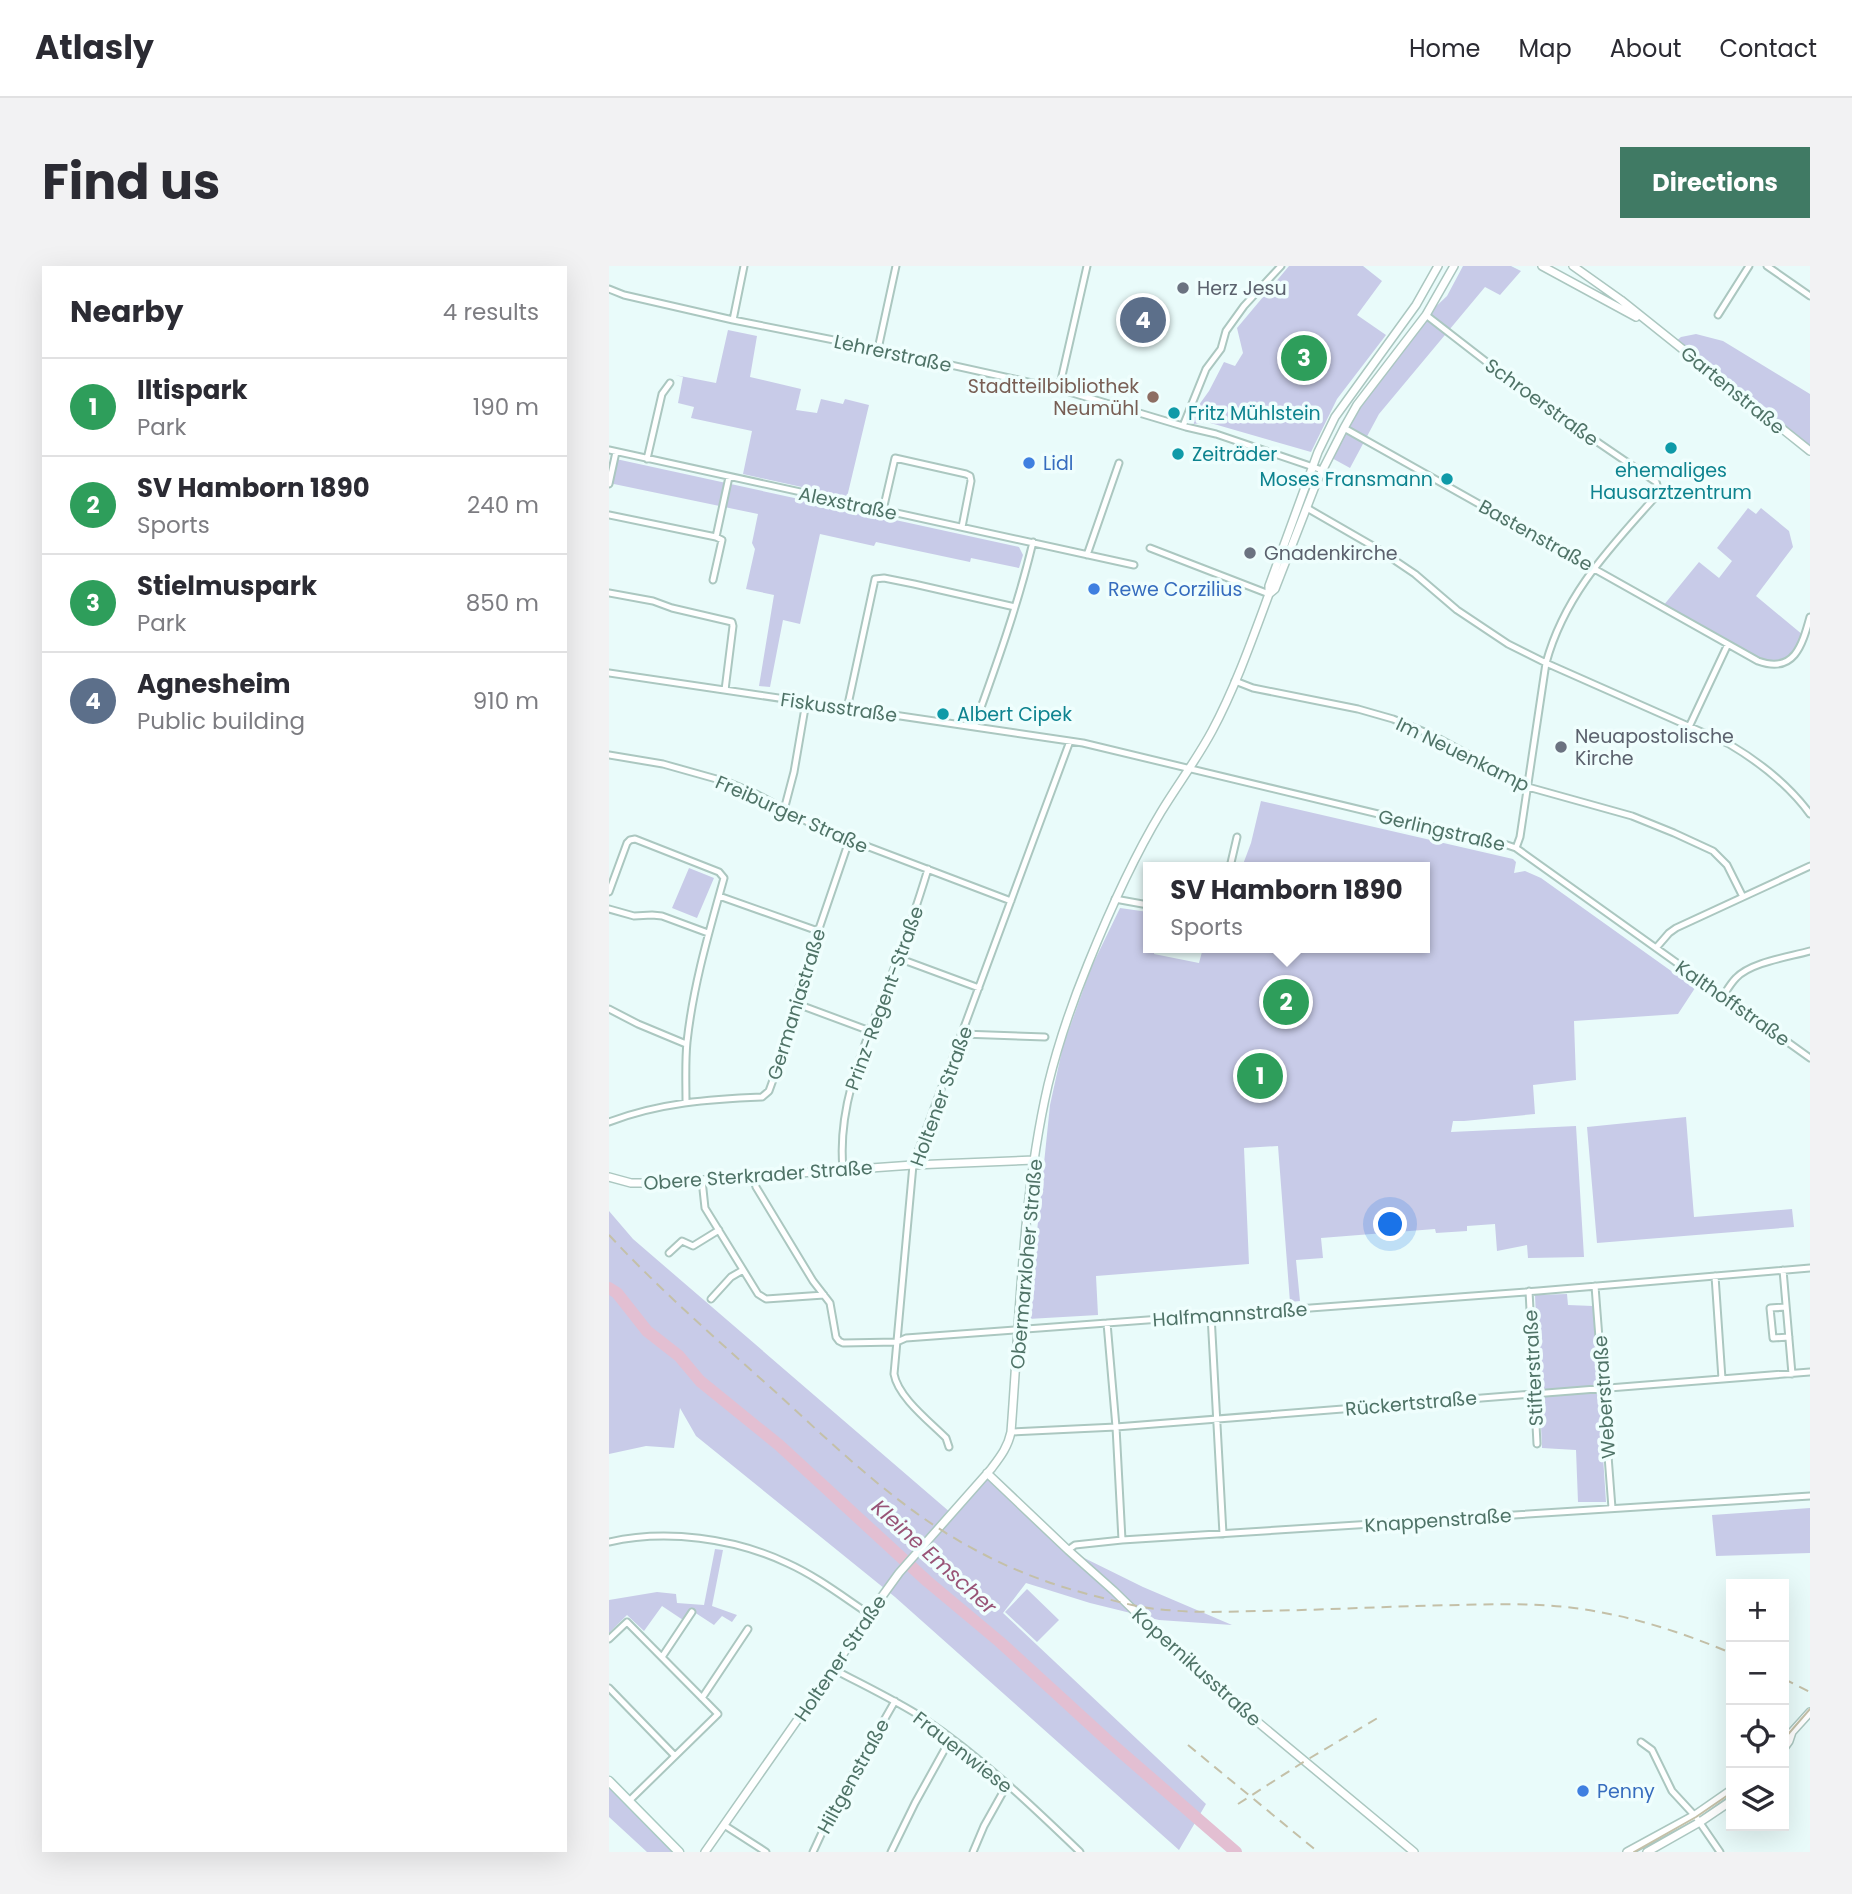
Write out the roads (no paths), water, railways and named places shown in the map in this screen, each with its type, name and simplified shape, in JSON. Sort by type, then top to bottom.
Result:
[{"type":"main road","points":[[609,1780],[680,1852]]},
{"type":"street","points":[[733,320],[744,266]]},
{"type":"street","points":[[878,349],[895,266]]},
{"type":"street","points":[[1059,389],[1087,266]]},
{"type":"street","points":[[1183,426],[1206,369],[1221,349],[1226,331],[1244,306],[1281,266]]},
{"type":"street","name":"Obermarxloher Straße","points":[[987,1474],[1003,1453],[1011,1432],[1027,1217],[1048,1085],[1061,1038],[1087,967],[1115,899],[1155,823],[1212,730],[1235,681],[1269,594],[1269,586],[1313,466],[1335,417],[1416,305],[1438,266]]},
{"type":"street","name":"Obermarxloher Straße","points":[[1269,594],[1275,589],[1322,470],[1344,428],[1357,405],[1426,315],[1454,266]]},
{"type":"street","name":"Gartenstraße","points":[[1542,266],[1655,328]]},
{"type":"street","name":"Gartenstraße","points":[[1573,266],[1621,300],[1810,451]]},
{"type":"street","points":[[1718,315],[1749,266]]},
{"type":"street","points":[[1767,266],[1810,296]]},
{"type":"street","name":"Lehrerstraße","points":[[609,291],[1059,389],[1216,434],[1322,470]]},
{"type":"street","name":"Schroerstraße","points":[[1426,315],[1533,398],[1655,482],[1657,495],[1593,567]]},
{"type":"street","points":[[647,459],[662,394],[670,383]]},
{"type":"street","name":"Bastenstraße","points":[[1344,428],[1766,663],[1782,663],[1794,656],[1803,643],[1810,617]]},
{"type":"street","points":[[609,484],[612,451]]},
{"type":"street","name":"Alexstraße","points":[[612,451],[1134,565]]},
{"type":"street","points":[[883,510],[895,458],[970,477],[962,527]]},
{"type":"street","points":[[1087,555],[1119,463]]},
{"type":"street","points":[[716,537],[729,477]]},
{"type":"street","points":[[1307,508],[1409,569],[1457,610],[1517,649],[1729,744],[1753,758],[1775,775],[1810,814]]},
{"type":"street","points":[[609,515],[722,540],[713,580]]},
{"type":"street","points":[[974,727],[1015,607],[1033,542]]},
{"type":"street","points":[[1150,548],[1269,594]]},
{"type":"street","points":[[1516,848],[1520,837],[1546,663],[1568,609],[1593,567]]},
{"type":"street","points":[[847,709],[875,579],[884,578],[914,584],[1015,607]]},
{"type":"street","points":[[609,593],[653,601],[732,622],[725,690]]},
{"type":"street","points":[[1689,727],[1728,644]]},
{"type":"street","name":"Fiskusstraße","points":[[609,673],[1069,741]]},
{"type":"street","name":"Im Neuenkamp","points":[[1235,681],[1252,688],[1393,719],[1434,736],[1528,787],[1632,816],[1674,833],[1713,851],[1727,865],[1743,897]]},
{"type":"street","points":[[784,810],[794,772],[806,702]]},
{"type":"street","name":"Gerlingstraße","points":[[1069,741],[1516,848],[1656,948]]},
{"type":"street","name":"Holtener Straße","points":[[949,1447],[946,1438],[898,1387],[894,1374],[913,1165],[1069,741]]},
{"type":"street","name":"Freiburger Straße","points":[[609,755],[663,764],[727,782],[849,841],[1011,901]]},
{"type":"street","points":[[1231,862],[1237,837]]},
{"type":"street","points":[[609,892],[627,843],[635,839],[722,874],[724,878],[696,988],[687,1044],[686,1102]]},
{"type":"street","name":"Germaniastraße","points":[[609,1122],[628,1114],[686,1102],[766,1095],[800,1005],[797,993],[849,841]]},
{"type":"street","points":[[1656,948],[1675,928],[1810,866]]},
{"type":"street","name":"Prinz-Regent-Straße","points":[[843,1169],[841,1146],[853,1077],[928,869]]},
{"type":"street","points":[[719,896],[818,931]]},
{"type":"street","points":[[1115,899],[1143,904]]},
{"type":"street","points":[[609,909],[633,916],[662,916],[708,933]]},
{"type":"street","name":"Kalthoffstraße","points":[[1656,948],[1810,1058]]},
{"type":"street","points":[[1723,996],[1740,974],[1768,962],[1810,951]]},
{"type":"street","points":[[898,957],[979,988]]},
{"type":"street","points":[[800,1005],[870,1031]]},
{"type":"street","points":[[609,1009],[687,1044]]},
{"type":"street","points":[[962,1034],[1045,1037]]},
{"type":"street","name":"Obere Sterkrader Straße","points":[[609,1177],[631,1183],[1034,1160]]},
{"type":"street","name":"Halfmannstraße","points":[[753,1176],[756,1187],[813,1281],[830,1303],[839,1341],[897,1342],[906,1338],[1810,1268]]},
{"type":"street","points":[[702,1180],[705,1208],[761,1297],[824,1296]]},
{"type":"street","points":[[669,1253],[682,1241],[693,1246],[719,1230]]},
{"type":"street","points":[[711,1299],[731,1277],[743,1270]]},
{"type":"street","points":[[1783,1270],[1792,1374]]},
{"type":"street","points":[[1716,1276],[1722,1379]]},
{"type":"street","name":"Weberstraße","points":[[1595,1286],[1612,1508]]},
{"type":"street","name":"Stifterstraße","points":[[1529,1291],[1537,1444]]},
{"type":"street","points":[[1786,1307],[1770,1308],[1773,1338],[1789,1337]]},
{"type":"street","points":[[1211,1315],[1223,1534]]},
{"type":"street","points":[[1108,1323],[1122,1541]]},
{"type":"street","name":"Rückertstraße","points":[[1011,1432],[1116,1427],[1810,1372]]},
{"type":"street","name":"Holtener Straße","points":[[705,1852],[899,1573],[987,1474]]},
{"type":"street","name":"Kopernikusstraße","points":[[987,1474],[1114,1591],[1193,1669],[1414,1852]]},
{"type":"street","name":"Knappenstraße","points":[[1068,1550],[1075,1545],[1122,1541],[1810,1496]]},
{"type":"street","points":[[609,1542],[676,1537],[728,1543],[790,1564],[869,1614]]},
{"type":"street","points":[[661,1657],[692,1612]]},
{"type":"street","points":[[609,1639],[627,1622],[718,1714],[629,1801]]},
{"type":"street","points":[[702,1698],[748,1629]]},
{"type":"street","name":"Frauenwiese","points":[[833,1669],[895,1701],[951,1738],[1080,1852]]},
{"type":"street","points":[[609,1688],[675,1756]]},
{"type":"street","name":"Hiltgenstraße","points":[[813,1852],[832,1811],[895,1701]]},
{"type":"street","points":[[1789,1734],[1810,1712]]},
{"type":"street","points":[[1789,1741],[1792,1732]]},
{"type":"street","points":[[891,1852],[930,1773],[951,1738]]},
{"type":"street","points":[[1641,1742],[1652,1750],[1672,1791],[1698,1819],[1720,1852]]},
{"type":"street","points":[[973,1852],[1007,1785]]},
{"type":"street","points":[[1647,1852],[1698,1819],[1726,1794]]},
{"type":"street","points":[[1627,1852],[1726,1804]]},
{"type":"street","points":[[724,1825],[766,1852]]},
{"type":"waterway","name":"Kleine Emscher","points":[[609,1288],[617,1293],[647,1331],[679,1356],[700,1381],[779,1445],[927,1581],[1000,1642],[1236,1852]]},
{"type":"tram line","points":[[1789,1733],[1810,1709]]},
{"type":"tram line","points":[[1634,1852],[1726,1796]]},
{"type":"railway","points":[[609,1235],[708,1332],[897,1499],[953,1538],[1038,1578],[1126,1604],[1182,1611],[1233,1612],[1489,1604],[1560,1606],[1635,1620],[1674,1631],[1726,1651]]},
{"type":"railway","points":[[1789,1682],[1810,1692]]},
{"type":"railway","points":[[1238,1804],[1381,1716]]},
{"type":"railway","points":[[1188,1745],[1318,1852]]},
{"type":"place","name":"Herz Jesu","points":[[1183,288]]},
{"type":"place","name":"Agnesheim","points":[[1143,320]]},
{"type":"place","name":"Stielmuspark","points":[[1304,358]]},
{"type":"place","name":"Stadtteilbibliothek Neumühl","points":[[1153,397]]},
{"type":"place","name":"Fritz Mühlstein","points":[[1174,413]]},
{"type":"place","name":"ehemaliges Hausarztzentrum","points":[[1671,448]]},
{"type":"place","name":"Zeiträder","points":[[1178,454]]},
{"type":"place","name":"Lidl","points":[[1029,463]]},
{"type":"place","name":"Moses Fransmann","points":[[1447,479]]},
{"type":"place","name":"Gnadenkirche","points":[[1250,553]]},
{"type":"place","name":"Rewe Corzilius","points":[[1094,589]]},
{"type":"place","name":"Albert Cipek","points":[[943,714]]},
{"type":"place","name":"Neuapostolische Kirche","points":[[1561,747]]},
{"type":"place","name":"SV Hamborn 1890","points":[[1286,1002]]},
{"type":"place","name":"Iltispark","points":[[1260,1076]]},
{"type":"place","name":"Penny","points":[[1583,1791]]}]
